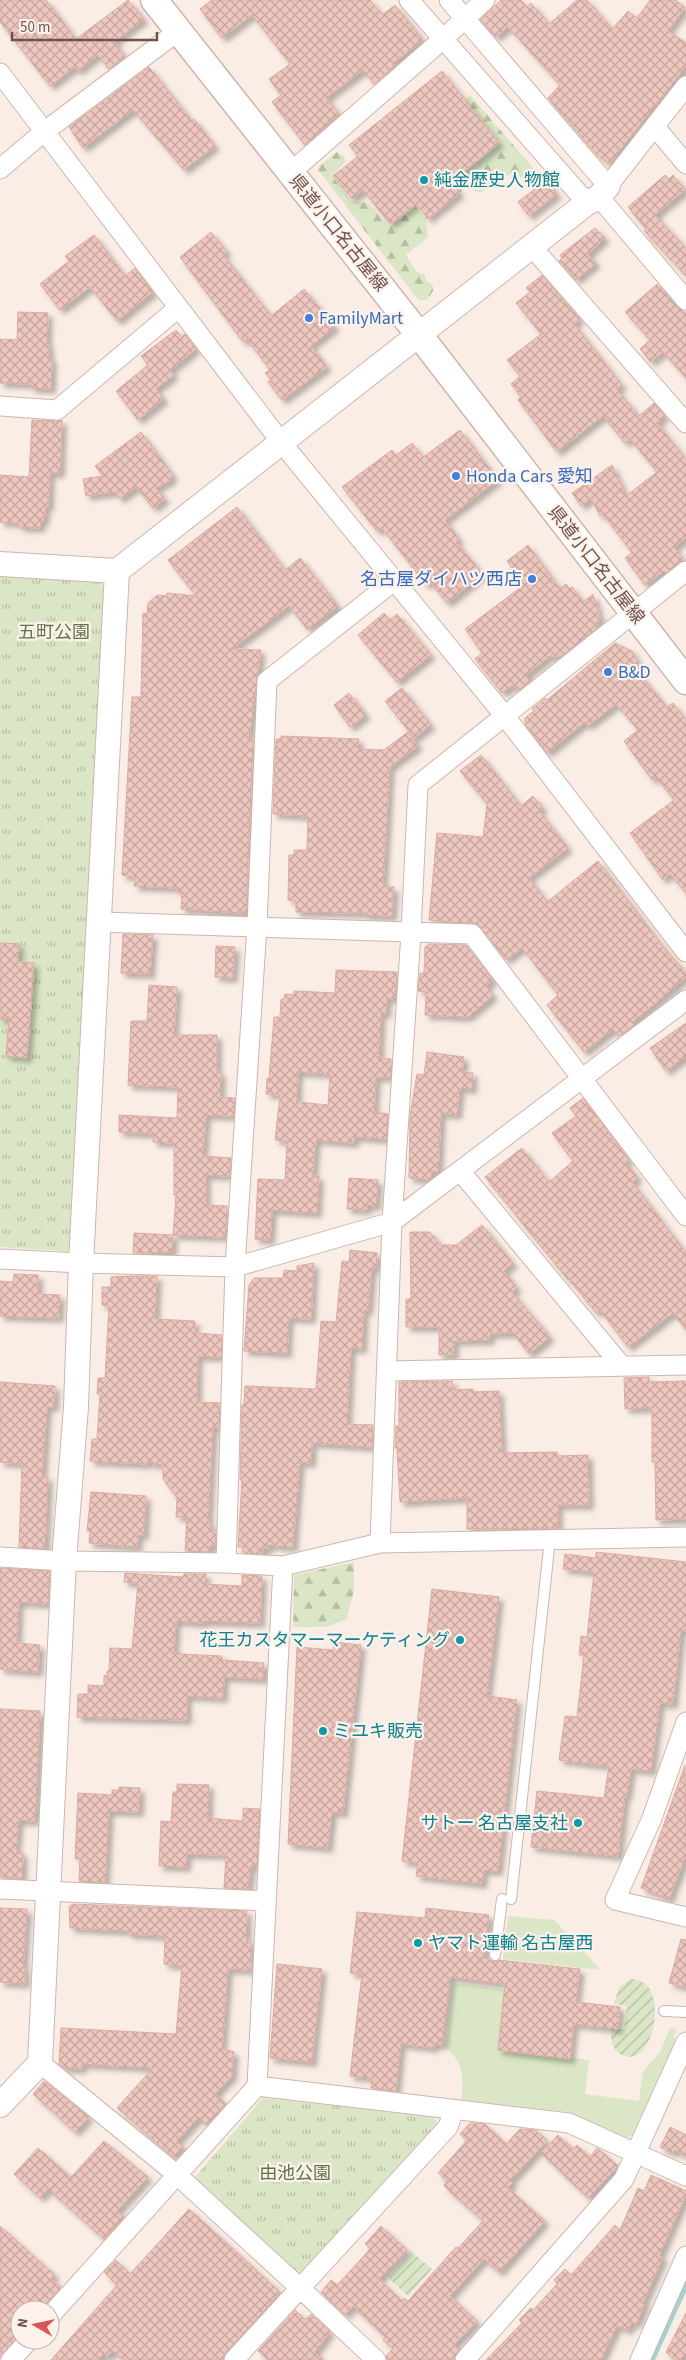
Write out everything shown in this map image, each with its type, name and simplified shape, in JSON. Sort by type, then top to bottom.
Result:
[{"type":"main road","name":"県道小口名古屋線","points":[[154,0],[177,32],[420,336],[686,681]]},
{"type":"street","points":[[409,0],[443,39],[598,196]]},
{"type":"street","points":[[448,0],[465,19],[598,196],[686,300]]},
{"type":"street","points":[[290,173],[485,0]]},
{"type":"street","points":[[0,169],[45,131],[177,32]]},
{"type":"street","points":[[0,73],[280,442],[504,715],[686,952]]},
{"type":"street","points":[[0,564],[117,571],[280,442],[420,336],[598,196],[686,86]]},
{"type":"street","points":[[655,127],[686,164]]},
{"type":"street","points":[[532,247],[686,422]]},
{"type":"street","points":[[0,406],[57,410],[178,308]]},
{"type":"street","points":[[0,2105],[40,2063],[64,1561],[76,1407],[81,1263],[117,571]]},
{"type":"street","points":[[380,1543],[392,1222],[411,932],[418,785],[686,571]]},
{"type":"street","points":[[226,1563],[235,1267],[257,926],[267,681],[395,580]]},
{"type":"street","points":[[100,922],[472,934],[686,1216]]},
{"type":"street","points":[[0,1259],[235,1267],[392,1222],[461,1172],[686,1000]]},
{"type":"street","points":[[461,1172],[621,1365]]},
{"type":"street","points":[[387,1371],[686,1365]]},
{"type":"street","points":[[0,1557],[64,1561],[226,1563],[283,1566],[380,1543],[686,1537]]},
{"type":"street","points":[[60,2305],[257,2086],[283,1566]]},
{"type":"street","points":[[686,1722],[655,1811],[615,1900],[686,1917]]},
{"type":"street","points":[[0,1889],[266,1901]]},
{"type":"street","points":[[465,2360],[624,2179],[686,2042]]},
{"type":"street","points":[[40,2063],[176,2174],[376,2360]]},
{"type":"street","points":[[257,2086],[569,2123],[686,2176]]},
{"type":"street","points":[[234,2360],[448,2127],[454,2109]]},
{"type":"street","points":[[640,2360],[686,2256]]},
{"type":"street","points":[[11,2360],[20,2350]]},
{"type":"lane","points":[[495,1956],[507,1899],[550,1539]]},
{"type":"lane","points":[[664,2012],[686,2012]]},
{"type":"green space","points":[[470,95],[541,177],[532,186],[525,183],[515,170],[512,174],[501,178],[499,182],[480,193],[466,188],[460,192],[453,182],[500,143],[477,115],[472,117],[460,104]]},
{"type":"green space","points":[[337,152],[344,156],[346,161],[332,176],[351,201],[368,203],[390,227],[415,207],[426,219],[428,237],[406,255],[416,271],[426,276],[425,280],[433,286],[433,291],[427,300],[419,300],[416,297],[318,170],[319,166]]},
{"type":"green space","name":"五町公園","points":[[0,573],[94,576],[110,593],[74,1242],[68,1251],[0,1247]]},
{"type":"green space","points":[[354,1562],[354,1590],[347,1619],[326,1627],[293,1627],[294,1575]]},
{"type":"green space","points":[[508,1916],[554,1920],[601,1970],[503,1959]]},
{"type":"green space","points":[[631,1979],[644,1983],[652,1993],[655,2007],[654,2023],[650,2038],[643,2050],[634,2056],[618,2053],[612,2044],[611,2032],[611,2028],[624,2030],[627,2006],[614,2004],[619,1987]]},
{"type":"green space","points":[[453,1983],[512,1990],[504,2050],[589,2060],[585,2094],[639,2101],[643,2071],[660,2052],[670,2028],[676,2029],[674,2036],[676,2041],[633,2135],[622,2137],[568,2112],[461,2100],[461,2071],[456,2059],[446,2048]]},
{"type":"green space","name":"由池公園","points":[[263,2098],[433,2116],[437,2122],[436,2127],[299,2274],[195,2177]]},
{"type":"green space","points":[[412,2252],[432,2269],[408,2296],[388,2278]]},
{"type":"building","points":[[0,0],[46,0],[76,39],[128,0],[144,19],[114,42],[125,57],[109,69],[98,55],[78,71],[75,67],[50,86],[0,22]]},
{"type":"building","points":[[212,0],[370,0],[382,15],[395,5],[423,40],[392,64],[395,66],[374,84],[363,70],[326,98],[339,114],[305,145],[272,102],[281,95],[269,79],[290,64],[252,15],[222,38],[200,9]]},
{"type":"building","points":[[501,0],[521,0],[527,7],[531,3],[549,24],[577,0],[587,0],[612,29],[628,11],[637,18],[650,0],[676,0],[685,8],[668,31],[686,43],[686,66],[609,164],[596,154],[548,98],[560,85],[508,27],[496,37],[480,20]]},
{"type":"building","points":[[149,67],[192,121],[194,119],[215,146],[184,170],[133,110],[83,148],[69,127]]},
{"type":"building","points":[[442,71],[499,143],[451,182],[460,193],[428,219],[416,204],[390,224],[363,190],[352,199],[333,176],[358,156],[349,145]]},
{"type":"building","points":[[665,175],[669,179],[673,175],[685,190],[655,215],[686,248],[686,276],[644,231],[646,229],[628,207]]},
{"type":"building","points":[[546,180],[557,194],[529,216],[518,202]]},
{"type":"building","points":[[595,228],[605,238],[588,254],[596,263],[576,280],[559,261],[562,258],[560,255]]},
{"type":"building","points":[[211,232],[227,252],[223,255],[271,316],[304,289],[335,327],[311,346],[327,367],[282,400],[268,382],[271,380],[265,373],[270,370],[247,339],[243,342],[180,257]]},
{"type":"building","points":[[94,235],[125,276],[135,268],[153,292],[117,321],[90,287],[60,310],[40,284],[69,261],[65,256]]},
{"type":"building","points":[[542,275],[580,319],[574,324],[622,385],[617,390],[639,416],[654,403],[665,416],[657,423],[686,459],[686,538],[674,547],[684,560],[666,573],[664,571],[645,585],[625,558],[632,553],[603,514],[600,516],[591,498],[581,506],[572,493],[612,465],[626,496],[657,472],[630,439],[625,443],[603,416],[557,452],[518,400],[521,397],[511,384],[520,376],[507,360],[541,334],[516,303],[530,292],[526,288]]},
{"type":"building","points":[[657,284],[686,314],[686,378],[663,352],[651,362],[640,349],[650,340],[625,312]]},
{"type":"building","points":[[18,312],[48,313],[47,344],[49,344],[49,358],[52,358],[51,389],[31,388],[31,384],[0,383],[0,339],[17,340]]},
{"type":"building","points":[[176,330],[182,337],[185,334],[196,349],[170,370],[174,375],[156,389],[164,399],[138,420],[116,391],[148,365],[141,356]]},
{"type":"building","points":[[32,420],[62,420],[60,473],[50,473],[49,506],[46,506],[44,521],[41,521],[40,528],[19,527],[19,523],[0,522],[0,475],[29,477]]},
{"type":"building","points":[[460,430],[498,480],[445,520],[459,539],[456,542],[483,574],[447,603],[430,582],[426,585],[382,528],[377,531],[342,487],[392,450],[396,455],[412,443],[423,457]]},
{"type":"building","points":[[141,432],[172,474],[171,480],[156,488],[165,499],[153,508],[136,487],[120,499],[115,492],[86,496],[83,479],[103,476],[95,466]]},
{"type":"building","points":[[237,507],[285,570],[300,558],[338,606],[307,629],[289,606],[232,649],[261,650],[249,738],[253,738],[246,910],[244,910],[244,913],[181,909],[182,892],[177,892],[177,888],[134,886],[135,877],[122,875],[132,697],[141,697],[143,613],[147,614],[148,603],[157,595],[167,596],[167,593],[196,596],[168,560]]},
{"type":"building","points":[[528,545],[560,589],[566,584],[570,589],[572,587],[583,602],[593,594],[600,617],[597,628],[562,656],[550,656],[526,675],[531,680],[518,691],[513,685],[502,693],[475,659],[482,653],[465,629],[524,585],[507,561]]},
{"type":"building","points":[[384,613],[390,620],[397,614],[431,655],[397,682],[358,635]]},
{"type":"building","points":[[615,643],[632,651],[639,664],[641,676],[667,707],[673,703],[686,720],[686,893],[670,874],[663,880],[630,833],[674,800],[656,777],[652,780],[624,741],[638,730],[616,704],[588,726],[585,722],[547,753],[525,724],[525,718],[534,711],[532,709],[545,698],[547,700]]},
{"type":"building","points":[[402,688],[431,725],[414,738],[385,701]]},
{"type":"building","points":[[349,693],[366,715],[350,727],[334,705]]},
{"type":"building","points":[[408,732],[418,746],[390,767],[383,884],[386,884],[386,887],[394,887],[392,916],[364,915],[364,913],[296,912],[296,901],[288,900],[289,855],[294,855],[294,850],[307,850],[308,816],[273,814],[276,739],[281,739],[281,736],[359,739],[358,749],[384,750]]},
{"type":"building","points":[[481,755],[521,806],[533,796],[543,808],[539,811],[568,848],[529,878],[547,902],[598,861],[664,948],[686,973],[686,977],[633,1022],[635,1024],[619,1036],[613,1029],[584,1052],[547,1005],[558,995],[522,948],[506,960],[478,924],[429,920],[437,833],[483,837],[487,804],[460,771]]},
{"type":"building","points":[[123,934],[153,935],[150,974],[121,973]]},
{"type":"building","points":[[0,943],[19,944],[18,962],[34,963],[27,1058],[6,1056],[9,1019],[0,1019]]},
{"type":"building","points":[[429,944],[466,945],[493,980],[486,986],[493,996],[468,1017],[425,1015],[426,992],[418,991],[420,973],[424,973],[425,947]]},
{"type":"building","points":[[216,946],[235,947],[233,978],[215,977]]},
{"type":"building","points":[[336,970],[397,972],[395,998],[387,998],[386,1014],[381,1013],[379,1058],[391,1059],[390,1077],[376,1077],[374,1112],[388,1114],[386,1139],[355,1137],[354,1143],[316,1140],[313,1176],[319,1176],[317,1213],[272,1210],[270,1240],[255,1239],[258,1179],[285,1180],[287,1141],[275,1140],[280,1095],[266,1094],[274,1017],[280,1017],[281,999],[284,999],[285,994],[294,995],[294,991],[335,993]],"holes":[[[298,1072],[330,1074],[328,1105],[297,1102]]]},
{"type":"building","points":[[149,985],[177,987],[174,1035],[217,1035],[217,1072],[221,1072],[220,1097],[235,1098],[233,1116],[206,1115],[203,1156],[231,1158],[230,1176],[206,1175],[206,1205],[227,1206],[225,1237],[173,1235],[176,1195],[174,1195],[174,1143],[153,1142],[154,1134],[119,1132],[119,1115],[177,1118],[178,1087],[128,1085],[131,1021],[147,1021]]},
{"type":"building","points":[[686,1023],[686,1056],[666,1071],[650,1048]]},
{"type":"building","points":[[427,1052],[464,1057],[462,1072],[473,1073],[472,1089],[460,1088],[457,1115],[441,1113],[438,1172],[432,1171],[430,1180],[409,1178],[410,1116],[417,1074],[424,1075]]},
{"type":"building","points":[[583,1098],[629,1160],[625,1162],[638,1178],[632,1182],[686,1253],[686,1330],[673,1313],[628,1347],[600,1310],[596,1313],[568,1280],[485,1177],[522,1148],[549,1182],[573,1161],[552,1133],[576,1116],[570,1108]]},
{"type":"building","points":[[349,1178],[378,1180],[376,1206],[367,1205],[367,1210],[347,1209]]},
{"type":"building","points":[[482,1225],[513,1263],[504,1271],[517,1288],[512,1292],[550,1337],[529,1354],[513,1333],[490,1334],[490,1340],[454,1341],[454,1355],[439,1355],[439,1327],[406,1327],[406,1299],[411,1299],[410,1232],[430,1232],[440,1245],[456,1245]]},
{"type":"building","points":[[134,1233],[173,1235],[172,1252],[133,1253]]},
{"type":"building","points":[[350,1250],[377,1253],[376,1268],[372,1268],[368,1311],[364,1310],[362,1349],[351,1348],[347,1424],[373,1425],[372,1447],[312,1443],[311,1463],[300,1462],[293,1547],[268,1545],[268,1549],[263,1548],[263,1554],[243,1553],[243,1547],[238,1547],[242,1480],[240,1480],[242,1405],[244,1405],[245,1386],[316,1389],[321,1321],[336,1322],[342,1261],[349,1262]]},
{"type":"building","points":[[314,1263],[311,1319],[289,1318],[287,1353],[244,1351],[249,1285],[254,1278],[283,1278],[284,1270],[297,1271],[297,1266]]},
{"type":"building","points":[[14,1274],[38,1275],[38,1294],[60,1295],[59,1318],[0,1316],[0,1281],[13,1282]]},
{"type":"building","points":[[157,1276],[155,1319],[195,1321],[195,1333],[222,1335],[221,1357],[198,1356],[197,1402],[220,1403],[219,1428],[213,1427],[208,1522],[210,1522],[210,1530],[216,1530],[215,1546],[210,1545],[209,1552],[185,1551],[187,1517],[176,1517],[177,1498],[163,1479],[163,1465],[152,1464],[148,1459],[148,1464],[90,1461],[92,1439],[97,1439],[100,1394],[97,1394],[98,1378],[105,1378],[109,1306],[102,1305],[102,1287],[111,1287],[111,1277]]},
{"type":"building","points":[[649,1377],[649,1382],[686,1381],[686,1519],[656,1520],[655,1462],[652,1462],[652,1408],[625,1409],[624,1378]]},
{"type":"building","points":[[452,1381],[453,1390],[473,1389],[473,1392],[499,1391],[502,1453],[557,1452],[557,1456],[588,1455],[589,1505],[558,1505],[558,1528],[467,1529],[467,1498],[400,1502],[397,1448],[395,1448],[396,1426],[399,1426],[399,1382]]},
{"type":"building","points":[[0,1382],[55,1386],[54,1407],[47,1407],[42,1477],[48,1477],[45,1549],[19,1547],[22,1464],[0,1462]]},
{"type":"building","points":[[91,1492],[146,1496],[144,1535],[138,1535],[138,1547],[89,1543],[90,1531],[87,1531]]},
{"type":"building","points":[[596,1552],[686,1562],[686,1631],[681,1630],[673,1704],[660,1703],[651,1771],[631,1769],[627,1796],[625,1795],[618,1856],[531,1847],[537,1791],[604,1798],[609,1766],[559,1760],[565,1716],[577,1717],[584,1655],[579,1655],[581,1636],[587,1637],[594,1572],[563,1569],[565,1554],[596,1558]]},
{"type":"building","points":[[0,1568],[50,1571],[48,1604],[19,1602],[17,1643],[40,1645],[38,1672],[0,1669]]},
{"type":"building","points":[[125,1573],[183,1577],[184,1574],[206,1574],[205,1584],[242,1586],[242,1575],[262,1576],[260,1623],[176,1621],[174,1652],[179,1652],[179,1654],[222,1656],[222,1660],[264,1663],[263,1679],[224,1677],[223,1698],[187,1696],[187,1720],[77,1717],[78,1694],[88,1694],[88,1685],[104,1686],[104,1675],[107,1676],[107,1671],[109,1671],[110,1648],[132,1649],[138,1583],[124,1582]]},
{"type":"building","points":[[432,1589],[499,1597],[487,1696],[517,1700],[498,1871],[484,1870],[482,1884],[416,1876],[418,1863],[402,1861]]},
{"type":"building","name":"ミユキ販売","points":[[334,1642],[361,1645],[343,1813],[332,1812],[328,1848],[288,1844],[297,1647],[333,1650]]},
{"type":"building","points":[[0,1709],[40,1711],[35,1821],[19,1820],[16,1850],[20,1850],[20,1854],[23,1854],[22,1878],[0,1877]]},
{"type":"building","points":[[685,1765],[686,1855],[669,1899],[641,1888]]},
{"type":"building","points":[[177,1784],[209,1785],[208,1818],[243,1821],[243,1808],[260,1809],[257,1865],[251,1865],[248,1889],[224,1888],[226,1855],[187,1854],[186,1867],[159,1866],[161,1821],[171,1822],[173,1792],[177,1792]]},
{"type":"building","points":[[119,1787],[140,1788],[139,1812],[109,1811],[105,1882],[79,1881],[80,1859],[75,1859],[78,1793],[112,1795],[112,1790],[119,1790]]},
{"type":"building","points":[[72,1904],[247,1911],[246,1941],[251,1941],[251,1970],[228,1969],[222,2049],[234,2052],[232,2076],[215,2094],[226,2104],[207,2125],[199,2117],[177,2141],[183,2147],[173,2157],[117,2108],[153,2068],[82,2064],[82,2069],[64,2068],[59,2064],[61,2028],[176,2034],[182,1966],[164,1964],[165,1936],[128,1934],[128,1931],[70,1928],[69,1906],[72,1906]]},
{"type":"building","points":[[0,1908],[27,1909],[23,1968],[25,1968],[25,1984],[0,1982]]},
{"type":"building","points":[[426,1908],[489,1915],[484,1958],[495,1962],[499,1960],[580,1969],[576,2002],[620,2007],[618,2029],[574,2024],[570,2059],[498,2050],[505,1984],[450,1977],[442,2045],[434,2044],[434,2048],[401,2044],[396,2091],[371,2088],[372,2078],[350,2076],[362,1974],[350,1973],[357,1912],[425,1918]]},
{"type":"building","points":[[681,1939],[686,1940],[686,1987],[669,1983]]},
{"type":"building","points":[[277,1964],[322,1969],[312,2062],[270,2058]]},
{"type":"building","points":[[44,2081],[89,2117],[75,2132],[33,2094]]},
{"type":"building","points":[[470,2123],[485,2124],[506,2144],[520,2129],[536,2130],[547,2141],[510,2181],[513,2183],[508,2188],[545,2221],[499,2272],[484,2259],[450,2296],[477,2321],[454,2345],[459,2350],[454,2360],[387,2360],[386,2356],[393,2349],[383,2340],[385,2337],[353,2306],[345,2315],[321,2292],[331,2280],[337,2285],[351,2270],[370,2249],[365,2244],[381,2226],[407,2250],[379,2279],[402,2301],[404,2298],[408,2301],[456,2247],[458,2248],[483,2221],[445,2187],[444,2185],[447,2181],[438,2173],[467,2140],[460,2134]]},
{"type":"building","points":[[670,2127],[686,2135],[686,2156],[675,2150],[673,2153],[660,2147]]},
{"type":"building","points":[[558,2135],[573,2149],[577,2145],[590,2157],[597,2148],[618,2166],[588,2198],[541,2153]]},
{"type":"building","points":[[104,2141],[148,2177],[117,2211],[124,2217],[104,2239],[48,2189],[40,2198],[14,2174],[38,2148],[71,2177]]},
{"type":"building","points":[[651,2175],[686,2191],[686,2195],[659,2256],[663,2257],[636,2324],[632,2322],[628,2330],[617,2326],[601,2360],[486,2360],[522,2323],[519,2320],[531,2308],[533,2310],[557,2284],[554,2280],[565,2269],[571,2275],[615,2225],[620,2230],[638,2188],[644,2191]]},
{"type":"building","points":[[189,2209],[279,2291],[276,2294],[278,2295],[226,2352],[223,2360],[123,2360],[113,2351],[107,2357],[103,2354],[98,2360],[51,2360],[117,2285],[104,2272],[116,2260],[130,2274]]},
{"type":"building","points":[[0,2226],[55,2275],[51,2279],[61,2287],[50,2300],[10,2300],[10,2346],[0,2358]]},
{"type":"building","points":[[295,2310],[305,2320],[311,2314],[330,2332],[315,2352],[323,2360],[268,2360],[258,2351]]},
{"type":"building","points":[[686,2313],[686,2354],[680,2360],[675,2360],[666,2352]]},
{"type":"waterway","points":[[652,2360],[686,2285]]},
{"type":"place","name":"純金歴史人物館","points":[[424,180]]},
{"type":"place","name":"FamilyMart","points":[[309,318]]},
{"type":"place","name":"Honda Cars 愛知","points":[[456,476]]},
{"type":"place","name":"名古屋ダイハツ西店","points":[[532,579]]},
{"type":"place","name":"B&D","points":[[608,672]]},
{"type":"place","name":"花王カスタマーマーケティング","points":[[460,1640]]},
{"type":"place","name":"ミユキ販売","points":[[323,1731]]},
{"type":"place","name":"サトー 名古屋支社","points":[[578,1823]]},
{"type":"place","name":"ヤマト運輸 名古屋西","points":[[418,1943]]}]
